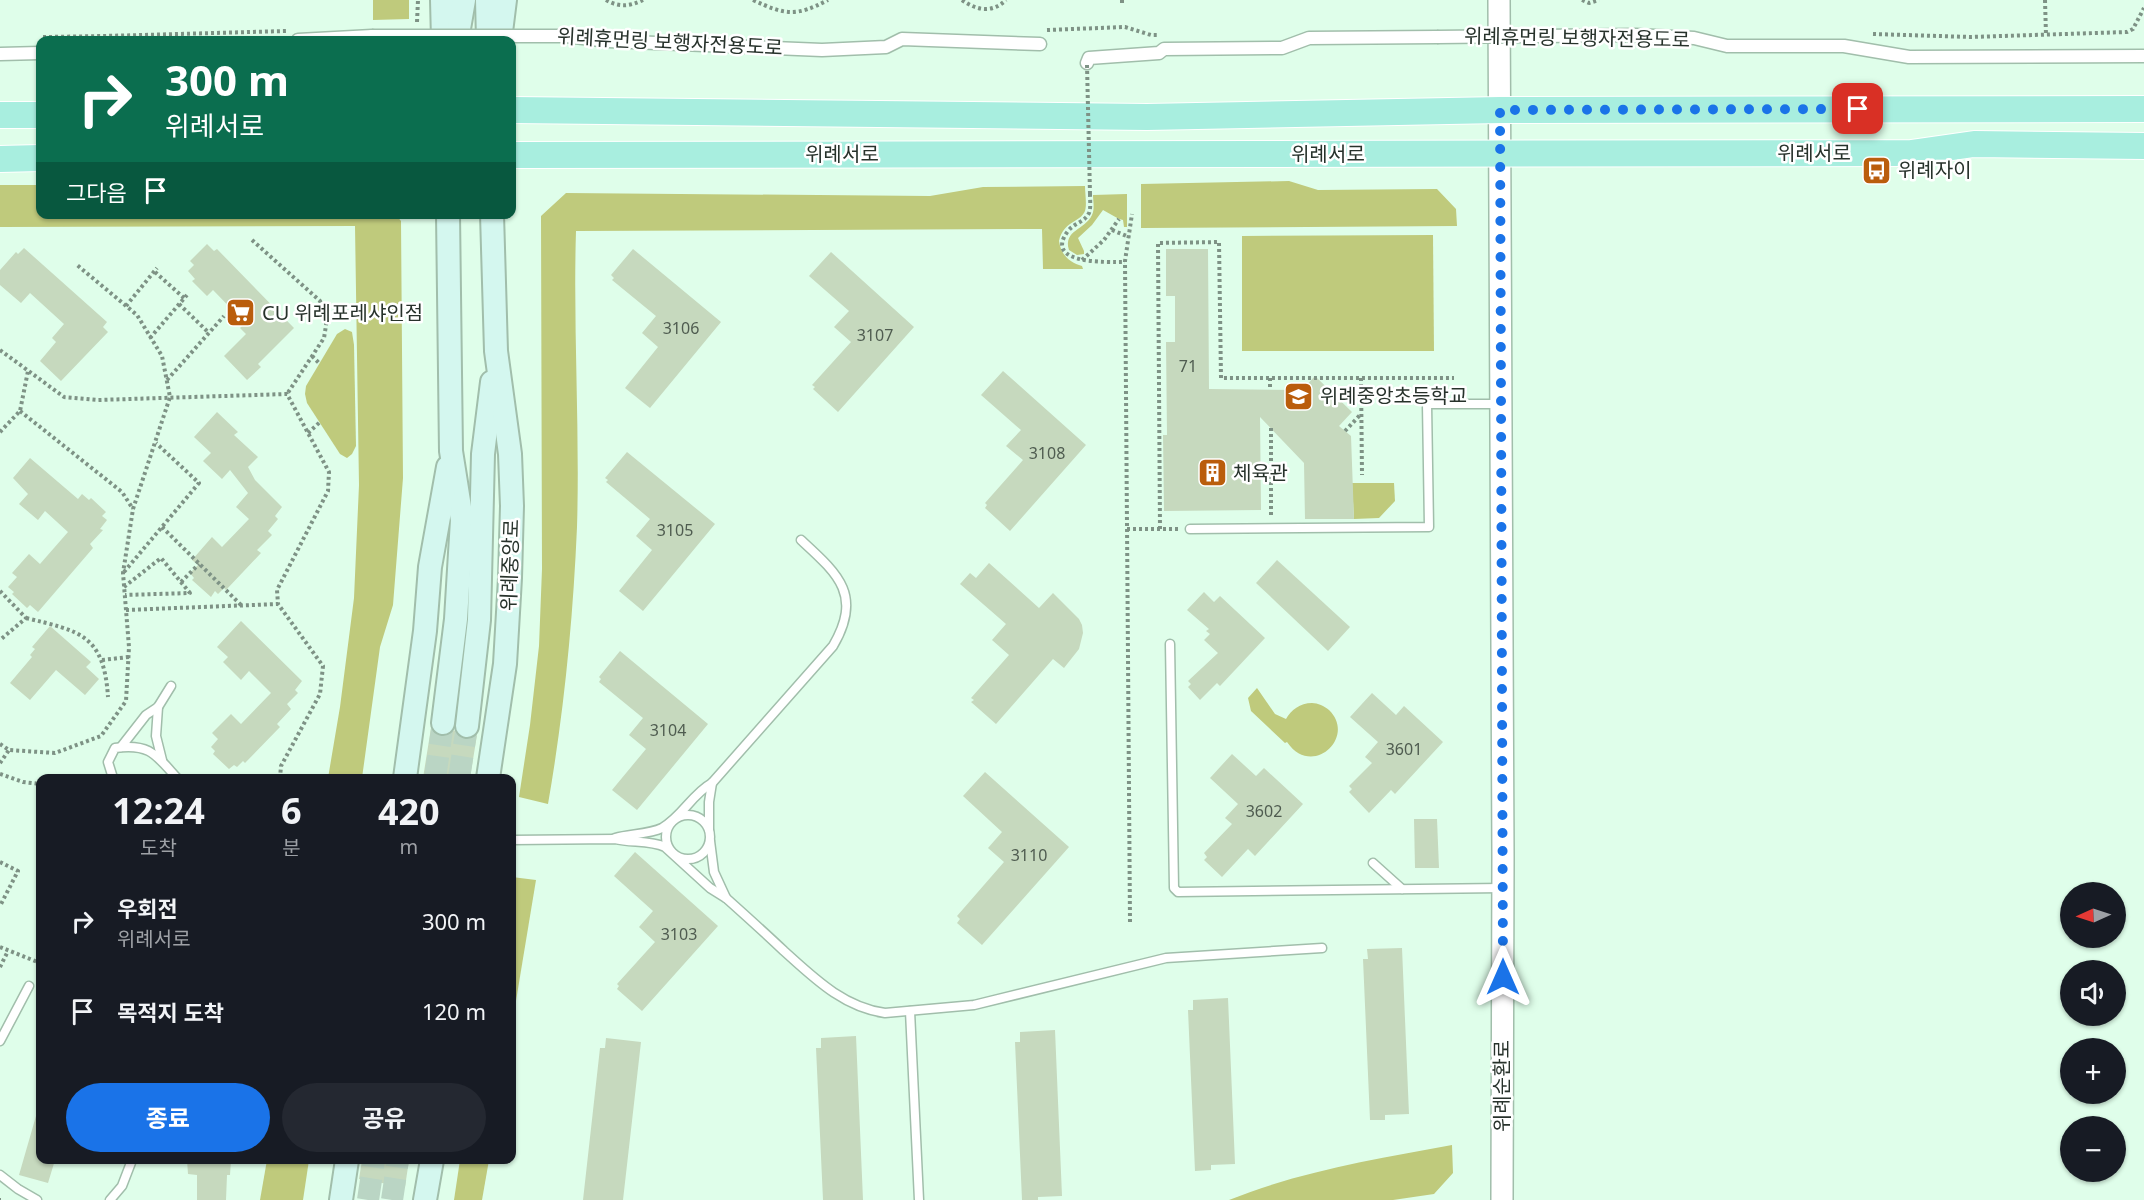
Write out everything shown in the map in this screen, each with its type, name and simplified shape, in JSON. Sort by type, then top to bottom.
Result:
[{"type":"main road","points":[[442,0],[443,36]]},
{"type":"main road","points":[[458,36],[464,0]]},
{"type":"main road","points":[[487,0],[488,36]]},
{"type":"main road","points":[[501,36],[506,0]]},
{"type":"main road","name":"위례서로","points":[[516,110],[1147,117],[1500,110],[2144,109]]},
{"type":"main road","points":[[0,115],[36,115]]},
{"type":"main road","name":"위례서로","points":[[516,155],[1911,153],[1974,144],[2144,146]]},
{"type":"main road","points":[[0,159],[36,158]]},
{"type":"main road","points":[[443,723],[456,619],[462,520],[451,451],[448,219]]},
{"type":"main road","name":"위례중앙로","points":[[489,774],[505,664],[512,506],[510,454],[496,351],[492,219]]},
{"type":"main road","name":"위례중앙로","points":[[467,726],[479,620],[483,454],[496,351]]},
{"type":"main road","points":[[406,774],[423,643],[430,567],[451,451]]},
{"type":"main road","points":[[345,1195],[346,1164]]},
{"type":"main road","points":[[425,1200],[431,1164]]},
{"type":"street","name":"위례순환로","points":[[1499,0],[1502,1200]]},
{"type":"street","name":"위례휴먼링 보행자전용도로","points":[[1087,64],[1089,58],[1159,53],[1164,49],[1282,48],[1309,38],[1601,35],[1694,38],[1727,46],[1844,46],[1909,57],[2142,56]]},
{"type":"street","name":"위례휴먼링 보행자전용도로","points":[[294,36],[566,36],[608,41],[822,50],[886,46],[902,39],[1040,44]]},
{"type":"street","points":[[0,54],[36,53]]},
{"type":"lane","points":[[1190,529],[1429,527],[1427,404],[1500,404]]},
{"type":"lane","points":[[801,540],[832,569],[840,581],[846,606],[837,639],[823,659],[712,783],[701,789],[669,825],[666,838],[671,852],[710,888],[726,898],[822,985],[835,994],[871,1011],[885,1013],[974,1005],[1166,958],[1322,948]]},
{"type":"lane","points":[[1170,644],[1174,888],[1178,892],[1503,888]]},
{"type":"lane","points":[[121,747],[146,715],[158,707],[171,686]]},
{"type":"lane","points":[[158,707],[156,736],[162,761]]},
{"type":"lane","points":[[112,774],[108,762],[115,748],[133,745],[152,752],[173,774]]},
{"type":"lane","points":[[516,840],[615,839],[630,843],[659,844],[677,856],[691,859],[703,852],[709,840],[709,802],[712,783]]},
{"type":"lane","points":[[615,839],[630,834],[655,831],[675,819],[688,815],[695,816],[702,820],[709,833],[711,863],[726,898]]},
{"type":"lane","points":[[1373,863],[1402,889]]},
{"type":"lane","points":[[0,1041],[29,986]]},
{"type":"lane","points":[[910,1011],[919,1200]]},
{"type":"lane","points":[[110,1200],[122,1186],[130,1164]]},
{"type":"lane","points":[[0,1175],[37,1200]]},
{"type":"path","points":[[606,0],[615,5],[630,6],[644,0]]},
{"type":"path","points":[[753,0],[769,8],[793,14],[828,0]]},
{"type":"path","points":[[962,0],[983,10],[993,9],[1006,0]]},
{"type":"path","points":[[1122,0],[1122,6]]},
{"type":"path","points":[[1582,0],[1589,3],[1599,0]]},
{"type":"path","points":[[2045,0],[2046,34]]},
{"type":"path","points":[[157,36],[185,33],[294,36]]},
{"type":"path","points":[[1087,64],[1089,213],[1071,228],[1063,243],[1068,255],[1082,260],[1125,262]]},
{"type":"path","points":[[1130,922],[1125,262],[1132,214]]},
{"type":"path","points":[[1082,260],[1112,230],[1119,219]]},
{"type":"path","points":[[1112,230],[1128,237]]},
{"type":"path","points":[[252,240],[320,301],[327,319],[324,338],[287,394]]},
{"type":"path","points":[[1161,529],[1158,243],[1220,242],[1221,378],[1454,378]]},
{"type":"path","points":[[0,744],[9,750],[55,753],[101,736],[126,701],[129,657],[123,573],[134,509],[170,397],[162,356],[137,315],[77,265]]},
{"type":"path","points":[[126,306],[156,270],[186,297],[150,338]]},
{"type":"path","points":[[179,304],[209,333]]},
{"type":"path","points":[[166,380],[224,316]]},
{"type":"path","points":[[0,350],[64,397],[98,400],[287,394]]},
{"type":"path","points":[[312,356],[320,364]]},
{"type":"path","points":[[0,432],[20,411],[28,370]]},
{"type":"path","points":[[1270,378],[1270,387]]},
{"type":"path","points":[[1361,378],[1362,475]]},
{"type":"path","points":[[280,774],[281,766],[320,694],[324,666],[278,604],[277,590],[328,491],[329,472],[287,394]]},
{"type":"path","points":[[20,411],[122,492],[134,509]]},
{"type":"path","points":[[1345,431],[1362,414]]},
{"type":"path","points":[[308,433],[320,422]]},
{"type":"path","points":[[1271,428],[1271,528]]},
{"type":"path","points":[[123,573],[199,483],[156,442]]},
{"type":"path","points":[[162,527],[242,606]]},
{"type":"path","points":[[1127,529],[1190,529]]},
{"type":"path","points":[[124,587],[161,558],[190,592],[125,595]]},
{"type":"path","points":[[181,582],[200,564]]},
{"type":"path","points":[[0,591],[26,618],[79,632],[92,643],[102,660],[108,697]]},
{"type":"path","points":[[126,610],[278,604]]},
{"type":"path","points":[[0,640],[26,618]]},
{"type":"path","points":[[102,660],[129,657]]},
{"type":"path","points":[[0,763],[9,750]]},
{"type":"path","points":[[0,774],[23,782],[36,784]]},
{"type":"path","points":[[0,862],[18,871],[0,906]]},
{"type":"path","points":[[0,947],[36,962]]},
{"type":"path","points":[[0,967],[8,951]]},
{"type":"green space","points":[[373,0],[409,0],[409,19],[373,20]]},
{"type":"green space","points":[[1289,181],[1318,190],[1437,189],[1456,209],[1457,226],[1141,228],[1141,184]]},
{"type":"green space","points":[[0,185],[36,185],[36,219],[399,219],[401,221],[403,478],[393,605],[380,647],[363,774],[329,774],[354,598],[359,485],[355,226],[0,227]]},
{"type":"green space","points":[[1085,186],[1085,211],[1080,218],[1064,229],[1059,241],[1066,257],[1082,266],[1083,269],[1043,269],[1042,229],[576,231],[577,527],[567,666],[548,804],[519,797],[539,646],[542,569],[541,216],[566,193],[930,196],[983,187]]},
{"type":"green space","points":[[1127,194],[1127,227],[1124,227],[1123,220],[1103,210],[1078,238],[1084,254],[1077,255],[1069,250],[1069,238],[1092,215],[1093,195]]},
{"type":"green space","points":[[1433,235],[1434,351],[1242,351],[1242,236]]},
{"type":"green space","points":[[345,329],[352,332],[354,345],[356,446],[347,458],[340,454],[307,403],[305,394],[306,386],[337,334]]},
{"type":"green space","points":[[1352,483],[1394,483],[1395,501],[1379,518],[1354,519]]},
{"type":"green space","points":[[1257,688],[1275,714],[1286,719],[1293,710],[1304,704],[1321,705],[1329,710],[1336,721],[1338,732],[1335,742],[1319,755],[1308,756],[1297,752],[1251,711],[1248,698]]},
{"type":"green space","points":[[516,878],[536,880],[516,1001]]},
{"type":"green space","points":[[1452,1145],[1453,1173],[1434,1194],[1393,1200],[1229,1200],[1311,1174]]},
{"type":"green space","points":[[266,1164],[308,1164],[303,1200],[260,1200]]},
{"type":"green space","points":[[459,1164],[488,1164],[482,1200],[454,1200]]},
{"type":"building","points":[[207,244],[214,251],[217,249],[294,328],[258,364],[261,367],[247,380],[224,356],[246,334],[240,328],[245,323],[213,290],[207,296],[192,281],[195,279],[188,271],[194,265],[190,261]]},
{"type":"building","points":[[24,248],[107,322],[103,327],[108,332],[61,381],[40,361],[56,342],[52,338],[64,324],[30,293],[21,303],[0,285],[0,270],[16,252],[18,254]]},
{"type":"building","points":[[633,249],[721,322],[650,408],[625,388],[658,347],[642,333],[656,316],[612,280],[614,278],[611,275]]},
{"type":"building","points":[[1166,249],[1208,249],[1209,389],[1302,390],[1315,376],[1352,412],[1339,426],[1351,436],[1354,519],[1305,519],[1304,463],[1260,417],[1261,510],[1164,511],[1163,435],[1167,435],[1166,342],[1175,342],[1175,296],[1166,296]]},
{"type":"building","points":[[831,252],[914,327],[838,412],[813,389],[815,387],[812,385],[851,342],[834,327],[849,311],[809,276]]},
{"type":"building","points":[[1003,371],[1086,445],[1010,531],[985,508],[987,505],[985,503],[1023,460],[1006,446],[1021,430],[981,395]]},
{"type":"building","points":[[217,412],[238,432],[234,435],[258,457],[248,467],[255,480],[282,507],[275,516],[278,519],[268,531],[272,535],[257,550],[261,553],[226,590],[224,588],[218,594],[215,591],[211,597],[192,580],[194,578],[190,573],[198,565],[192,560],[212,537],[222,547],[249,519],[236,507],[248,493],[230,470],[222,479],[203,461],[211,453],[194,437]]},
{"type":"building","points":[[627,452],[715,524],[643,611],[619,591],[652,550],[636,536],[650,519],[606,482],[608,480],[605,478]]},
{"type":"building","points":[[30,458],[78,499],[82,494],[89,500],[91,498],[106,512],[102,516],[107,520],[100,529],[103,530],[90,544],[93,548],[38,612],[30,605],[27,608],[12,594],[14,592],[8,587],[17,577],[12,573],[29,554],[40,564],[68,532],[45,511],[38,520],[19,504],[28,494],[13,478]]},
{"type":"building","points":[[1277,560],[1350,627],[1328,651],[1256,583]]},
{"type":"building","points":[[989,563],[1039,608],[1053,593],[1079,619],[1083,633],[1079,649],[1064,668],[1053,659],[996,724],[971,702],[974,700],[971,698],[1009,655],[992,640],[1006,624],[960,584],[970,573],[976,578]]},
{"type":"building","points":[[1204,592],[1214,602],[1220,596],[1265,638],[1220,686],[1217,683],[1200,700],[1188,687],[1191,684],[1188,681],[1218,653],[1204,640],[1210,634],[1206,631],[1209,629],[1187,610]]},
{"type":"building","points":[[241,621],[302,681],[295,690],[298,693],[287,704],[291,709],[277,724],[280,727],[245,763],[243,761],[237,767],[234,765],[229,769],[213,754],[215,751],[211,747],[218,739],[212,733],[231,714],[241,724],[271,693],[249,671],[241,680],[223,662],[228,657],[217,647]]},
{"type":"building","points":[[50,626],[91,662],[86,667],[99,679],[85,695],[56,670],[30,700],[10,683],[32,657],[30,655],[35,649],[32,647]]},
{"type":"building","points":[[620,651],[708,724],[637,810],[612,790],[646,749],[629,735],[643,718],[599,682],[601,679],[599,677]]},
{"type":"building","points":[[1372,693],[1396,715],[1404,706],[1443,742],[1395,794],[1391,790],[1369,813],[1349,792],[1352,789],[1349,786],[1372,763],[1365,757],[1378,742],[1350,717]]},
{"type":"building","points":[[431,728],[434,733],[441,736],[449,735],[454,730],[465,739],[472,739],[477,735],[471,774],[424,774]]},
{"type":"building","points":[[1232,754],[1256,776],[1264,768],[1303,804],[1255,856],[1248,849],[1222,877],[1204,860],[1207,857],[1204,853],[1232,824],[1225,818],[1238,804],[1210,778]]},
{"type":"building","points":[[985,772],[1069,847],[982,945],[957,923],[960,919],[957,916],[1004,862],[988,848],[1002,832],[963,796]]},
{"type":"building","points":[[1414,819],[1437,819],[1439,868],[1415,868]]},
{"type":"building","points":[[635,852],[718,926],[642,1011],[617,989],[619,986],[617,984],[655,942],[639,927],[653,911],[614,876]]},
{"type":"building","points":[[1402,948],[1409,1114],[1385,1115],[1385,1120],[1370,1120],[1363,959],[1368,959],[1367,949]]},
{"type":"building","points":[[1228,998],[1235,1164],[1211,1165],[1211,1170],[1195,1171],[1188,1010],[1193,1010],[1193,1000]]},
{"type":"building","points":[[1055,1030],[1062,1196],[1022,1200],[1015,1042],[1020,1042],[1020,1032]]},
{"type":"building","points":[[856,1036],[863,1200],[823,1200],[816,1048],[821,1048],[821,1038]]},
{"type":"building","points":[[606,1038],[641,1042],[623,1200],[583,1200],[600,1048],[605,1048]]},
{"type":"building","points":[[36,1116],[36,1164],[54,1164],[48,1183],[19,1175]]},
{"type":"building","points":[[187,1164],[231,1164],[230,1175],[227,1175],[226,1200],[197,1200],[197,1175],[188,1174]]},
{"type":"building","points":[[361,1164],[408,1164],[405,1187],[359,1179]]},
{"type":"tunnel","points":[[436,774],[443,723]]},
{"type":"tunnel","points":[[460,774],[467,726]]},
{"type":"tunnel","points":[[368,1200],[373,1164]]},
{"type":"tunnel","points":[[392,1200],[397,1164]]},
{"type":"place","name":"위례자이","points":[[1877,170]]},
{"type":"place","name":"CU 위례포레샤인점","points":[[241,313]]},
{"type":"place","name":"위례중앙초등학교","points":[[1299,396]]},
{"type":"place","name":"체육관","points":[[1212,473]]},
{"type":"route","points":[[1503,977],[1500,110],[1858,109]]}]
